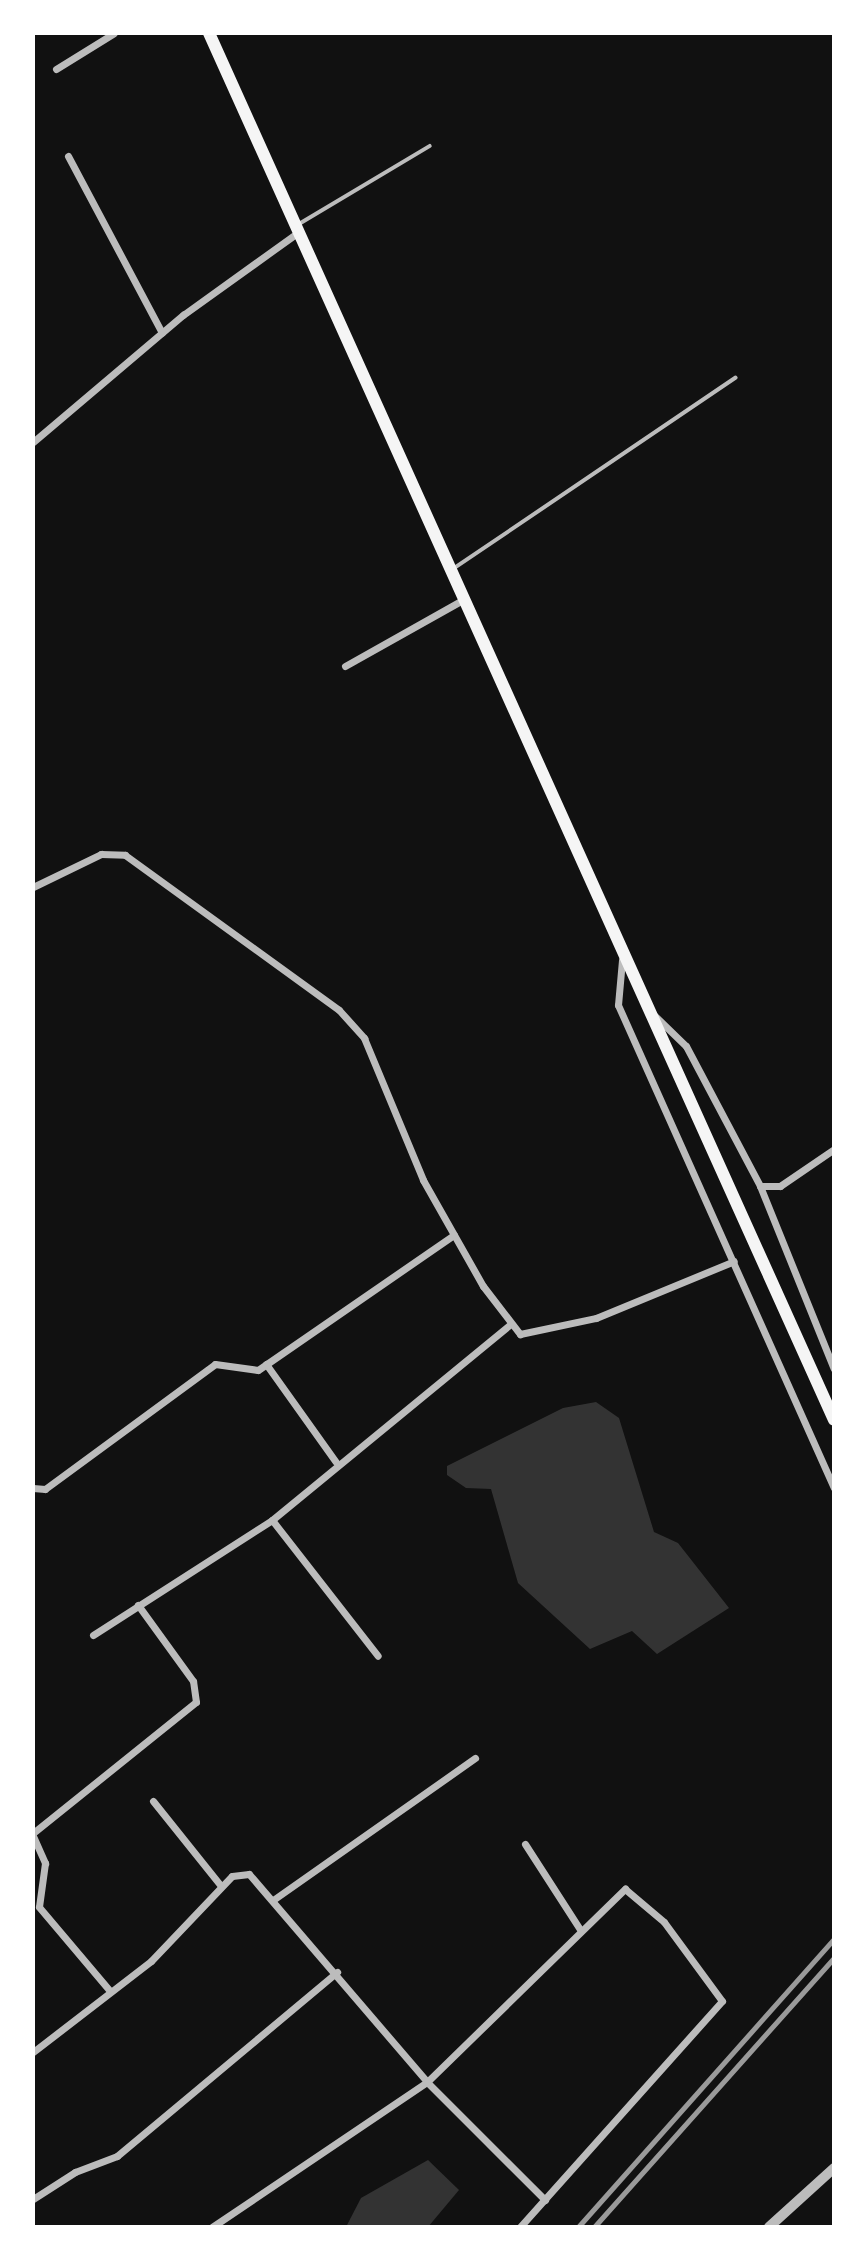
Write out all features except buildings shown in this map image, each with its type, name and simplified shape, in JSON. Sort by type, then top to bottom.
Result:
[{"type":"main road","points":[[209,33],[622,960],[834,1420]]},
{"type":"street","points":[[56,69],[114,33]]},
{"type":"street","points":[[68,156],[162,333]]},
{"type":"street","points":[[33,442],[162,333],[296,230]]},
{"type":"street","points":[[345,666],[461,601]]},
{"type":"street","points":[[33,887],[101,854],[125,855],[339,1010],[364,1038],[423,1180],[509,1325],[529,1334],[596,1318],[734,1261]]},
{"type":"street","points":[[622,960],[618,1005],[834,1488]]},
{"type":"street","points":[[644,1006],[686,1046],[760,1186],[834,1369]]},
{"type":"street","points":[[760,1186],[780,1186],[834,1149]]},
{"type":"street","points":[[33,1488],[45,1489],[215,1364],[252,1373],[454,1235]]},
{"type":"street","points":[[93,1635],[272,1520],[336,1462],[509,1325]]},
{"type":"street","points":[[266,1364],[336,1462]]},
{"type":"street","points":[[272,1520],[378,1656]]},
{"type":"street","points":[[110,1991],[40,1907],[45,1863],[33,1834],[196,1702],[193,1681],[138,1605]]},
{"type":"street","points":[[273,1900],[475,1758]]},
{"type":"street","points":[[153,1801],[221,1886]]},
{"type":"street","points":[[525,1844],[581,1931]]},
{"type":"street","points":[[33,2052],[181,1933],[232,1876],[249,1874],[337,1972],[427,2082],[545,2200]]},
{"type":"street","points":[[212,2227],[427,2082],[625,1889],[635,1893],[722,2001],[520,2227]]},
{"type":"street","points":[[33,2199],[75,2172],[117,2156],[337,1972]]},
{"type":"street","points":[[769,2227],[834,2168]]},
{"type":"lane","points":[[296,230],[430,146]]},
{"type":"lane","points":[[448,573],[735,378]]},
{"type":"shaded area","points":[[596,1402],[619,1418],[654,1532],[678,1543],[729,1608],[657,1654],[632,1631],[590,1649],[518,1583],[491,1489],[466,1488],[447,1475],[447,1466],[563,1408]]},
{"type":"shaded area","points":[[428,2160],[459,2190],[428,2227],[346,2227],[361,2198]]},
{"type":"railway","points":[[578,2227],[834,1939]]},
{"type":"railway","points":[[594,2227],[834,1958]]}]
